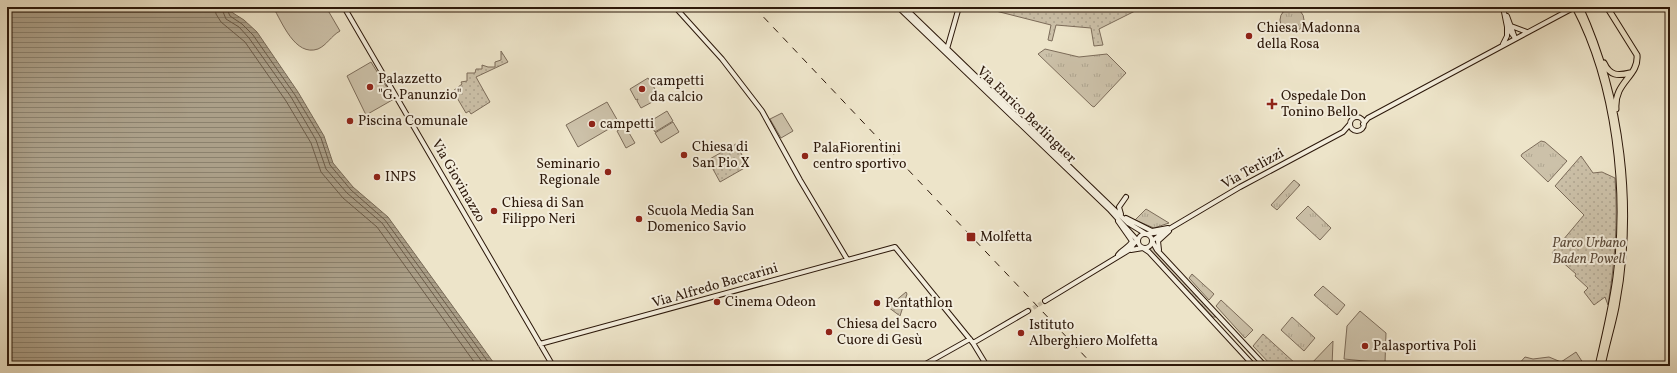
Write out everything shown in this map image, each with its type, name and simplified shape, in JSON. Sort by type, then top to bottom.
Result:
[{"type":"highway","points":[[1575,7],[1580,11],[1606,67],[1611,73],[1620,76],[1631,73]]},
{"type":"highway","points":[[1602,366],[1616,307],[1622,254],[1624,196],[1617,132],[1616,95],[1621,84],[1638,62],[1637,55],[1608,7]]},
{"type":"highway","points":[[1580,11],[1608,102],[1615,141],[1619,189],[1619,238],[1616,277],[1612,306],[1598,366]]},
{"type":"highway","points":[[1593,38],[1604,73],[1617,132]]},
{"type":"main road","name":"Via Giovinazzo","points":[[344,7],[553,366]]},
{"type":"main road","points":[[675,7],[722,59],[768,122],[793,169],[847,259]]},
{"type":"main road","points":[[680,7],[681,13]]},
{"type":"main road","name":"Via Enrico Berlinguer","points":[[898,7],[1109,209],[1137,240]]},
{"type":"main road","name":"Via Enrico Berlinguer","points":[[904,7],[948,47],[1124,219],[1133,227],[1146,234]]},
{"type":"main road","points":[[947,54],[959,7]]},
{"type":"main road","points":[[1368,118],[1360,130],[1354,130],[1350,124],[1353,118],[1368,118],[1575,7]]},
{"type":"main road","points":[[1504,8],[1509,27],[1515,38]]},
{"type":"main road","points":[[1509,27],[1527,32]]},
{"type":"main road","points":[[1501,46],[1507,36],[1509,27]]},
{"type":"main road","points":[[1360,119],[1363,124]]},
{"type":"main road","name":"Via Terlizzi","points":[[1343,132],[1350,124]]},
{"type":"main road","name":"Via Terlizzi","points":[[1152,241],[1164,232],[1240,187],[1343,132],[1354,130]]},
{"type":"main road","name":"Via Terlizzi","points":[[1126,197],[1120,204],[1118,210],[1126,218],[1152,231],[1174,226]]},
{"type":"main road","points":[[1109,209],[1132,241],[1129,246],[1121,250],[1116,257]]},
{"type":"main road","name":"Via Terlizzi","points":[[1163,257],[1158,248],[1158,241],[1174,226]]},
{"type":"main road","name":"Via Terlizzi","points":[[1146,234],[1164,232]]},
{"type":"main road","points":[[1129,250],[1140,236],[1146,234],[1151,237],[1152,241],[1163,257],[1265,366]]},
{"type":"main road","points":[[1137,240],[1138,245],[1149,252],[1254,366]]},
{"type":"main road","points":[[1045,301],[1129,250],[1148,248],[1152,241]]},
{"type":"main road","name":"Via Alfredo Baccarini","points":[[540,344],[895,247],[971,341]]},
{"type":"main road","points":[[922,366],[1028,311]]},
{"type":"main road","points":[[971,341],[987,366]]},
{"type":"green space","points":[[273,7],[326,7],[340,31],[318,49],[310,50],[303,48],[290,37]]},
{"type":"green space","points":[[980,7],[1143,7],[1099,29],[1103,45],[1094,46],[1091,28],[1056,25],[1052,41],[1048,40],[1051,25]]},
{"type":"green space","points":[[1292,8],[1297,9],[1303,15],[1303,25],[1297,31],[1292,32],[1287,31],[1281,25],[1280,20],[1281,15],[1287,9]]},
{"type":"green space","points":[[1045,49],[1079,57],[1107,54],[1126,73],[1094,107],[1038,54]]},
{"type":"green space","points":[[501,51],[508,62],[476,77],[490,102],[471,114],[469,111],[466,113],[453,91],[462,84],[461,82],[467,81],[467,73],[475,73],[476,69],[482,69],[482,65],[495,67],[495,62],[501,60]]},
{"type":"green space","name":"Palazzetto \"G. Panunzio\"","points":[[371,62],[394,99],[366,115],[347,76]]},
{"type":"green space","name":"campetti da calcio","points":[[648,78],[655,89],[652,92],[656,100],[641,108],[637,101],[638,99],[636,100],[630,89]]},
{"type":"green space","name":"campetti","points":[[607,102],[619,123],[578,147],[566,125]]},
{"type":"green space","points":[[667,111],[673,121],[655,132],[649,122]]},
{"type":"green space","points":[[782,113],[793,131],[781,138],[770,119]]},
{"type":"green space","name":"campetti da calcio","points":[[673,122],[679,132],[661,143],[655,133]]},
{"type":"green space","points":[[625,126],[635,143],[626,148],[617,131]]},
{"type":"green space","points":[[1541,141],[1545,142],[1567,161],[1548,182],[1521,156]]},
{"type":"green space","points":[[736,144],[748,166],[720,182],[708,160]]},
{"type":"green space","name":"Parco Urbano Baden Powell","points":[[1581,156],[1593,173],[1602,172],[1615,178],[1615,242],[1608,305],[1605,297],[1594,305],[1584,292],[1588,288],[1575,276],[1576,274],[1552,253],[1584,215],[1555,186]]},
{"type":"green space","points":[[1294,180],[1300,185],[1277,210],[1271,205]]},
{"type":"green space","points":[[1308,206],[1331,228],[1320,240],[1296,218]]},
{"type":"green space","points":[[1146,209],[1169,223],[1154,228],[1135,220]]},
{"type":"green space","points":[[1153,245],[1216,317],[1213,317],[1154,254],[1148,250]]},
{"type":"green space","points":[[1192,274],[1214,294],[1209,300],[1189,278]]},
{"type":"green space","points":[[1323,286],[1345,305],[1337,315],[1314,295]]},
{"type":"green space","points":[[906,292],[907,294],[900,316],[888,307]]},
{"type":"green space","points":[[1221,300],[1253,330],[1245,338],[1216,306]]},
{"type":"green space","name":"Palasportiva Poli","points":[[1360,311],[1386,333],[1385,363],[1344,359],[1347,326]]},
{"type":"green space","points":[[1292,317],[1315,338],[1304,351],[1281,330]]},
{"type":"green space","points":[[1263,334],[1296,364],[1295,366],[1272,366],[1253,346]]},
{"type":"green space","points":[[1333,341],[1332,366],[1309,366]]},
{"type":"green space","points":[[1576,352],[1585,366],[1517,366],[1525,357],[1533,359],[1549,357],[1561,362]]},
{"type":"water","points":[[7,7],[229,7],[233,13],[244,20],[257,32],[298,92],[324,136],[333,163],[353,187],[388,217],[496,366],[7,366]]},
{"type":"tunnel","points":[[1028,311],[1045,301]]},
{"type":"railway","points":[[754,7],[1094,366]]},
{"type":"place","name":"Chiesa Madonna della Rosa","points":[[1249,36]]},
{"type":"place","name":"Palazzetto \"G. Panunzio\"","points":[[370,87]]},
{"type":"place","name":"campetti da calcio","points":[[642,89]]},
{"type":"place","name":"Ospedale Don Tonino Bello","points":[[1272,104]]},
{"type":"place","name":"Piscina Comunale","points":[[350,121]]},
{"type":"place","name":"campetti","points":[[592,124]]},
{"type":"place","name":"Chiesa di San Pio X","points":[[684,155]]},
{"type":"place","name":"PalaFiorentini centro sportivo","points":[[805,156]]},
{"type":"place","name":"Seminario Regionale","points":[[608,172]]},
{"type":"place","name":"INPS","points":[[377,177]]},
{"type":"place","name":"Chiesa di San Filippo Neri","points":[[494,211]]},
{"type":"place","name":"Scuola Media San Domenico Savio","points":[[639,219]]},
{"type":"place","name":"Molfetta","points":[[971,237]]},
{"type":"place","name":"Cinema Odeon","points":[[717,302]]},
{"type":"place","name":"Pentathlon","points":[[877,303]]},
{"type":"place","name":"Chiesa del Sacro Cuore di Gesù","points":[[829,332]]},
{"type":"place","name":"Istituto Alberghiero Molfetta","points":[[1021,333]]},
{"type":"place","name":"Palasportiva Poli","points":[[1365,346]]}]
